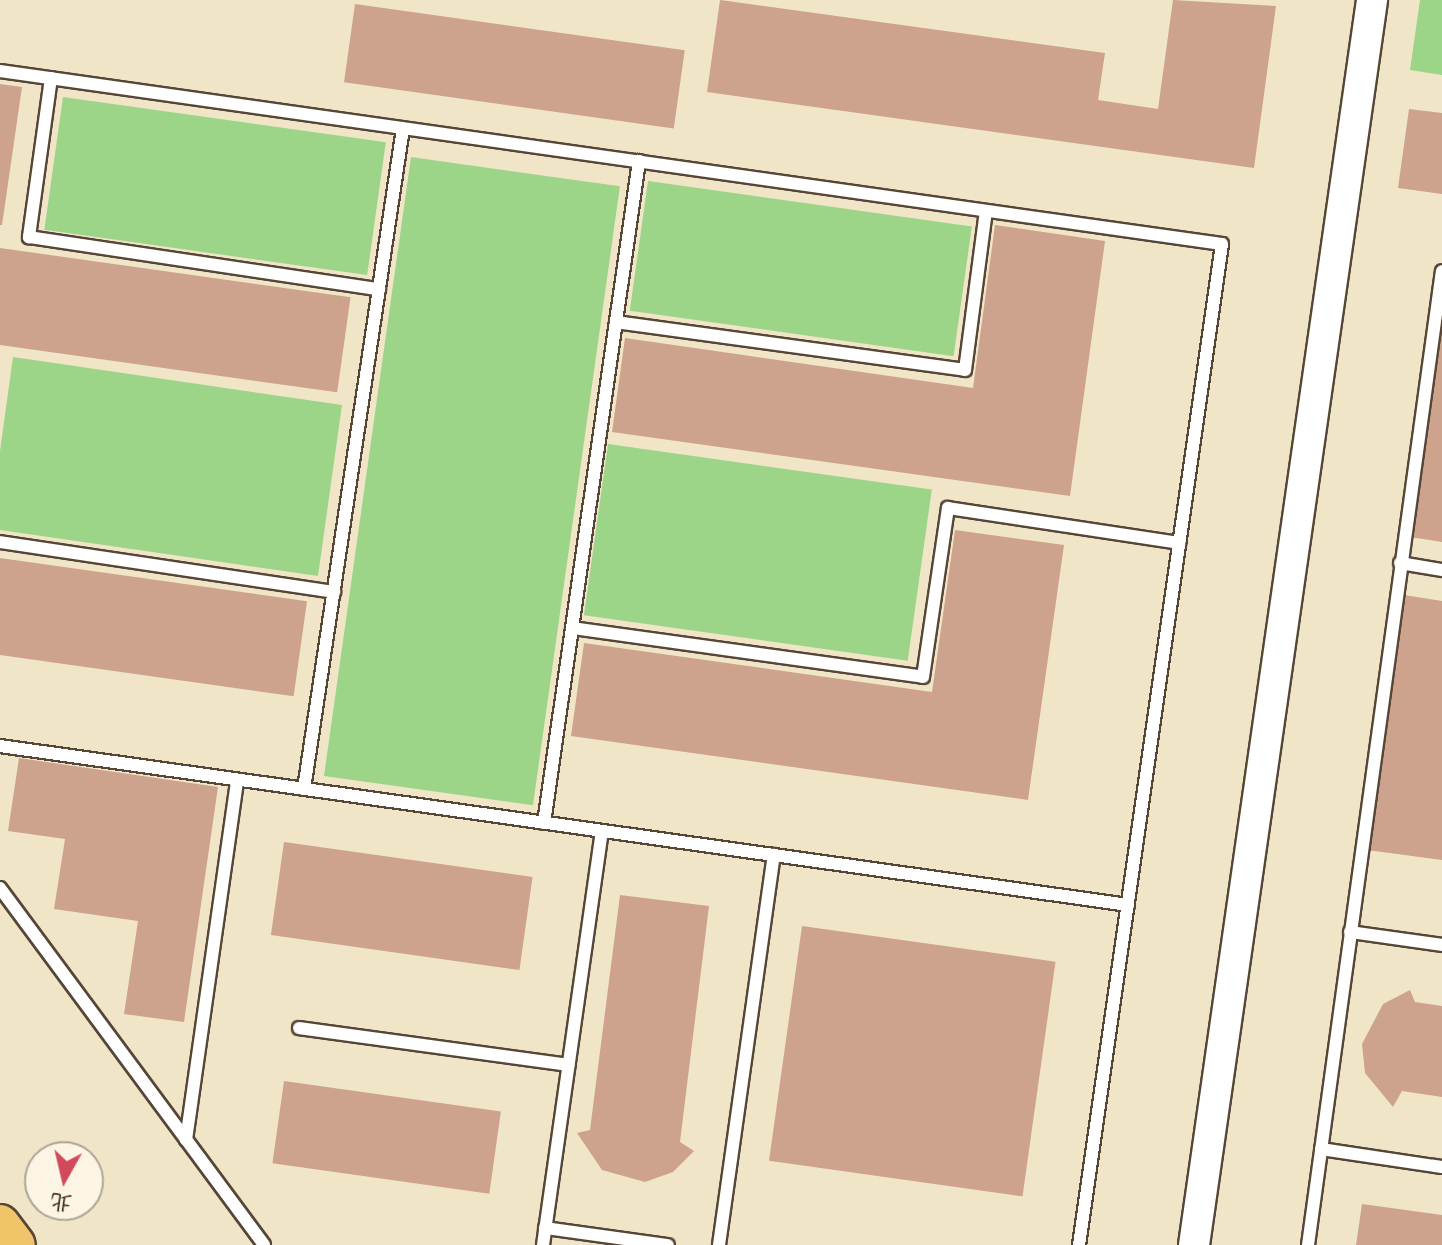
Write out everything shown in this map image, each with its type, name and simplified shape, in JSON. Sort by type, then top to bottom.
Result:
[{"type":"main road","points":[[0,1224],[16,1245]]},
{"type":"street","points":[[1194,1245],[1372,0]]},
{"type":"lane","points":[[0,71],[1222,244],[1079,1245]]},
{"type":"lane","points":[[51,78],[29,237],[379,289]]},
{"type":"lane","points":[[304,789],[403,128]]},
{"type":"lane","points":[[544,823],[639,161]]},
{"type":"lane","points":[[616,322],[965,370],[986,211]]},
{"type":"lane","points":[[1308,1245],[1442,271]]},
{"type":"lane","points":[[572,628],[923,677],[948,508],[1179,543]]},
{"type":"lane","points":[[0,542],[334,592]]},
{"type":"lane","points":[[1400,563],[1442,570]]},
{"type":"lane","points":[[0,746],[1128,905]]},
{"type":"lane","points":[[186,1140],[237,780]]},
{"type":"lane","points":[[543,1245],[602,831]]},
{"type":"lane","points":[[719,1245],[774,855]]},
{"type":"lane","points":[[0,888],[264,1245]]},
{"type":"lane","points":[[1350,932],[1442,945]]},
{"type":"lane","points":[[299,1028],[568,1065]]},
{"type":"lane","points":[[1321,1149],[1442,1167]]},
{"type":"lane","points":[[545,1228],[668,1245]]},
{"type":"green space","points":[[1420,0],[1442,0],[1442,75],[1410,70]]},
{"type":"green space","points":[[63,97],[386,142],[367,275],[44,230]]},
{"type":"green space","points":[[411,157],[620,186],[533,805],[324,776]]},
{"type":"green space","points":[[648,181],[972,227],[954,356],[630,311]]},
{"type":"green space","points":[[13,357],[342,405],[318,576],[0,530],[0,451]]},
{"type":"green space","points":[[608,444],[932,490],[908,661],[584,615]]},
{"type":"building","points":[[720,0],[1105,53],[1098,100],[1158,109],[1173,0],[1276,6],[1254,168],[707,92]]},
{"type":"building","points":[[355,4],[685,50],[674,129],[344,82]]},
{"type":"building","points":[[0,84],[22,87],[2,225],[0,225]]},
{"type":"building","points":[[1409,109],[1442,113],[1442,194],[1398,188]]},
{"type":"building","points":[[995,225],[1105,241],[1070,496],[612,432],[625,338],[973,388]]},
{"type":"building","points":[[0,248],[351,297],[337,392],[0,345]]},
{"type":"building","points":[[1442,327],[1442,542],[1410,537]]},
{"type":"building","points":[[955,530],[1064,545],[1028,800],[571,736],[584,643],[932,692]]},
{"type":"building","points":[[0,558],[307,601],[294,696],[0,655]]},
{"type":"building","points":[[1404,595],[1442,601],[1442,860],[1367,850]]},
{"type":"building","points":[[19,758],[218,787],[184,1022],[124,1014],[138,921],[54,909],[65,839],[8,831]]},
{"type":"building","points":[[284,842],[533,877],[519,970],[271,935]]},
{"type":"building","points":[[620,895],[709,906],[680,1142],[694,1151],[673,1172],[645,1182],[602,1170],[577,1133],[590,1130]]},
{"type":"building","points":[[802,926],[1056,962],[1023,1196],[769,1161]]},
{"type":"building","points":[[1410,990],[1415,1002],[1442,1006],[1442,1097],[1402,1091],[1393,1107],[1365,1073],[1362,1044],[1383,1004]]},
{"type":"building","points":[[284,1081],[501,1111],[489,1194],[272,1163]]},
{"type":"building","points":[[1362,1204],[1442,1215],[1442,1245],[1356,1245]]}]
